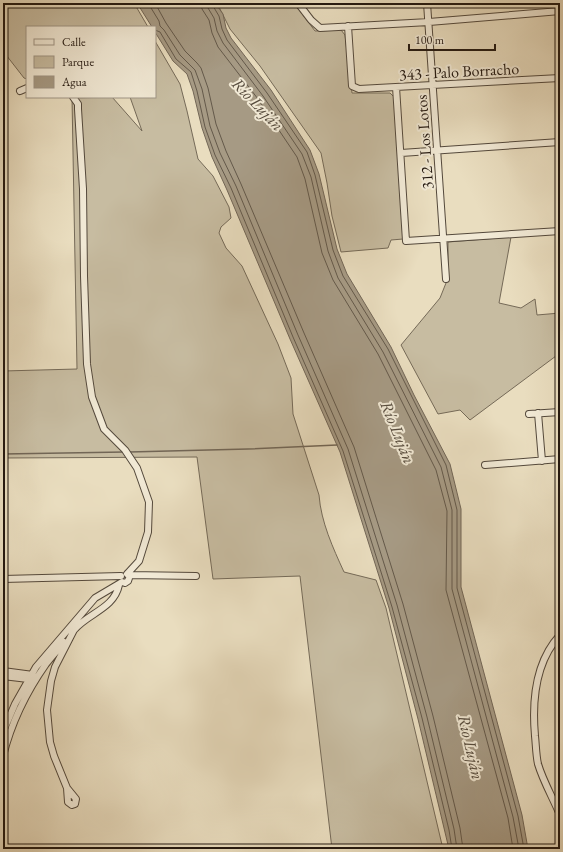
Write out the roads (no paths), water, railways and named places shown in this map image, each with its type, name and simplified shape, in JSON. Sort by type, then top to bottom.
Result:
[{"type":"street","points":[[298,3],[311,20],[320,28],[429,22],[560,11]]},
{"type":"street","name":"312 - Los Lotos","points":[[427,3],[446,279]]},
{"type":"street","name":"343 - Palo Borracho","points":[[348,26],[352,86],[359,89],[560,78]]},
{"type":"street","points":[[396,87],[406,242],[560,231]]},
{"type":"street","points":[[20,91],[26,88]]},
{"type":"street","points":[[3,756],[11,730],[36,680],[95,598],[123,578],[139,561],[148,532],[149,502],[137,468],[126,452],[104,429],[92,397],[87,364],[83,189],[78,104],[74,98]]},
{"type":"street","points":[[401,153],[560,142]]},
{"type":"street","points":[[529,414],[560,412]]},
{"type":"street","points":[[538,413],[542,460]]},
{"type":"street","points":[[485,465],[560,459]]},
{"type":"street","points":[[3,579],[196,576]]},
{"type":"street","points":[[3,732],[15,704],[36,667],[74,626],[108,604],[118,590],[123,578]]},
{"type":"street","points":[[67,788],[50,742],[47,710],[51,681],[55,667],[74,626]]},
{"type":"street","points":[[560,635],[553,643],[545,657],[540,671],[536,687],[534,726],[538,764],[560,815]]},
{"type":"street","points":[[3,671],[30,676],[36,680]]},
{"type":"street","points":[[3,676],[30,676]]},
{"type":"water","name":"Río Luján","points":[[137,3],[215,3],[223,14],[226,28],[231,38],[271,90],[310,150],[319,174],[337,249],[347,274],[391,347],[450,464],[461,509],[461,587],[522,815],[528,849],[449,849],[418,719],[389,608],[340,452],[212,157],[202,128],[193,91],[187,74],[173,61],[156,34],[156,26],[151,26]]},
{"type":"waterway","points":[[129,452],[337,445]]},
{"type":"waterway","points":[[3,454],[125,452]]}]
